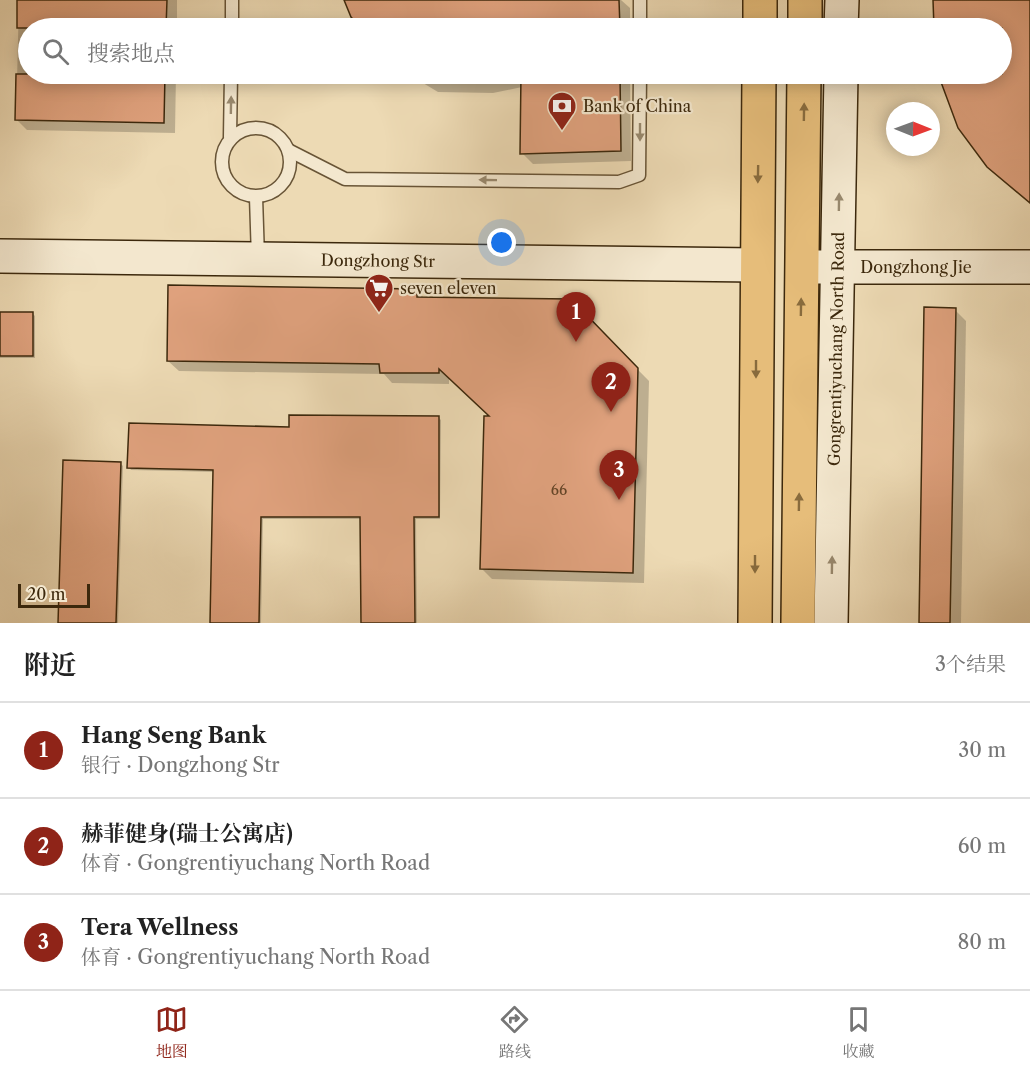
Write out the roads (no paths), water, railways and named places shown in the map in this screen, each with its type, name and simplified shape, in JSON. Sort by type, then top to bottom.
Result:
[{"type":"main road","points":[[760,0],[760,18]]},
{"type":"main road","points":[[805,0],[805,18]]},
{"type":"main road","points":[[755,623],[759,84]]},
{"type":"main road","name":"Gongrentiyuchang North Road","points":[[798,623],[804,84]]},
{"type":"street","points":[[841,18],[842,0]]},
{"type":"street","name":"Gongrentiyuchang North Road","points":[[831,623],[841,84]]},
{"type":"street","name":"Dongzhong Str","points":[[0,256],[756,265]]},
{"type":"street","name":"Dongzhong Jie","points":[[802,267],[1030,267]]},
{"type":"lane","points":[[232,0],[232,18]]},
{"type":"lane","points":[[640,0],[640,18]]},
{"type":"lane","points":[[231,84],[230,137],[222,154],[223,172],[234,189],[256,197],[278,189],[289,174],[290,151]]},
{"type":"lane","points":[[230,137],[237,132],[255,127],[275,132],[290,151],[345,179],[618,182],[639,175],[640,84]]},
{"type":"lane","points":[[256,197],[258,259]]},
{"type":"place","name":"Bank of China","points":[[562,132]]},
{"type":"place","name":"seven eleven","points":[[379,314]]},
{"type":"place","name":"Hang Seng Bank","points":[[576,342]]},
{"type":"place","name":"赫菲健身(瑞士公寓店)","points":[[611,412]]},
{"type":"place","name":"Tera Wellness","points":[[619,500]]}]
